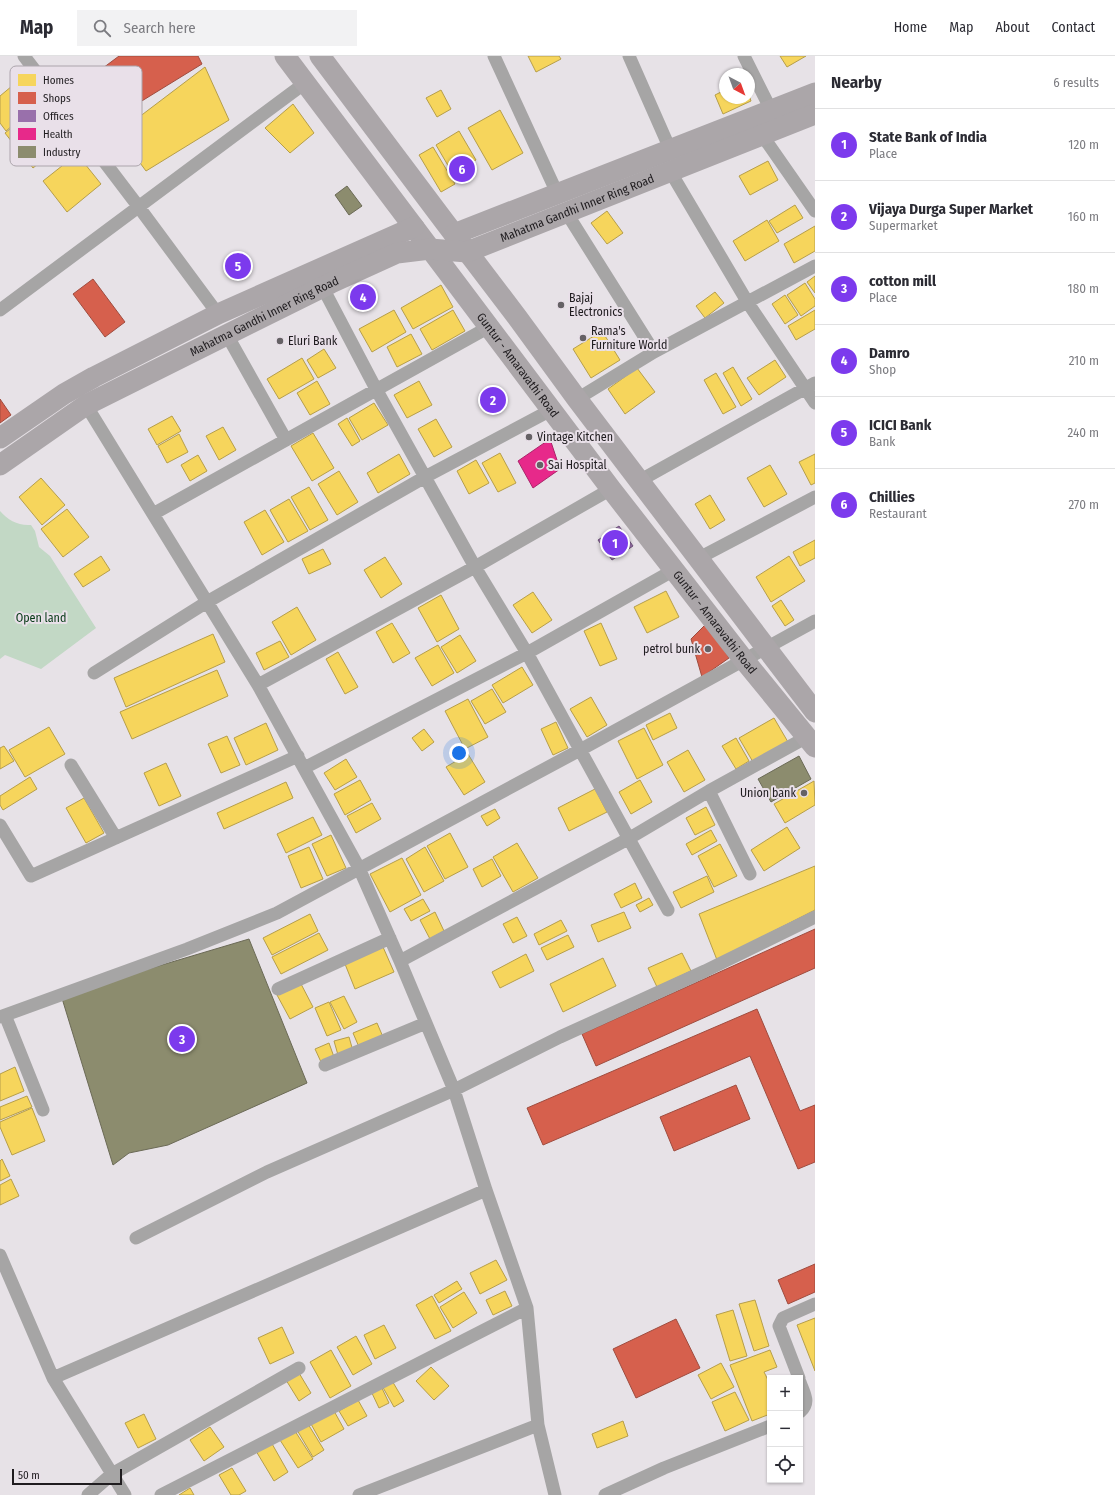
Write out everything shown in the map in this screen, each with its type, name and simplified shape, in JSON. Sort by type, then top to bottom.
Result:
[{"type":"main road","name":"Guntur - Amaravathi Road","points":[[285,56],[611,489],[744,660],[811,742]]},
{"type":"main road","name":"Guntur - Amaravathi Road","points":[[320,56],[577,399],[815,712]]},
{"type":"main road","name":"Mahatma Gandhi Inner Ring Road","points":[[454,234],[815,93]]},
{"type":"main road","name":"Mahatma Gandhi Inner Ring Road","points":[[0,465],[86,405],[397,253],[430,248],[467,252],[815,114]]},
{"type":"main road","name":"Mahatma Gandhi Inner Ring Road","points":[[0,438],[64,394],[94,376],[218,314],[414,227]]},
{"type":"main road","points":[[578,445],[600,429]]},
{"type":"street","points":[[24,56],[32,66]]},
{"type":"street","points":[[494,56],[557,193]]},
{"type":"street","points":[[629,56],[670,149]]},
{"type":"street","points":[[744,56],[771,110]]},
{"type":"street","points":[[0,310],[305,83]]},
{"type":"street","points":[[762,135],[815,212]]},
{"type":"street","points":[[108,166],[218,314]]},
{"type":"street","points":[[670,172],[748,303],[811,386],[815,403]]},
{"type":"street","points":[[566,212],[654,352]]},
{"type":"street","points":[[577,399],[654,352],[815,266]]},
{"type":"street","points":[[323,288],[376,389],[475,567],[527,653],[668,910]]},
{"type":"street","points":[[153,514],[489,327]]},
{"type":"street","points":[[228,335],[286,440]]},
{"type":"street","points":[[639,481],[811,386]]},
{"type":"street","points":[[86,405],[258,685],[359,868],[400,961],[454,1090],[486,1190],[527,1308],[538,1425],[555,1495]]},
{"type":"street","points":[[94,673],[207,602],[425,477],[551,410]]},
{"type":"street","points":[[258,685],[475,567],[611,489]]},
{"type":"street","points":[[699,558],[815,497]]},
{"type":"street","points":[[304,768],[527,653],[674,570]]},
{"type":"street","points":[[43,1110],[3,1016],[187,949],[277,913],[580,750],[815,621]]},
{"type":"street","points":[[400,961],[628,839],[709,791],[811,742]]},
{"type":"street","points":[[0,825],[31,876],[298,756]]},
{"type":"street","points":[[71,765],[116,838]]},
{"type":"street","points":[[709,791],[750,874]]},
{"type":"street","points":[[136,1238],[267,1172],[454,1090],[560,1037],[815,917]]},
{"type":"street","points":[[278,988],[390,938]]},
{"type":"street","points":[[325,1065],[426,1023]]},
{"type":"street","points":[[53,1378],[486,1190]]},
{"type":"street","points":[[0,1255],[53,1378],[125,1495]]},
{"type":"street","points":[[797,1375],[779,1326],[783,1318],[793,1312],[815,1304]]},
{"type":"street","points":[[161,1495],[527,1308]]},
{"type":"street","points":[[88,1495],[112,1474],[299,1368]]},
{"type":"street","points":[[803,1390],[807,1400],[803,1409]]},
{"type":"street","points":[[359,1495],[538,1425]]},
{"type":"street","points":[[605,1495],[664,1468],[767,1427]]},
{"type":"green space","name":"Open land","points":[[0,511],[14,522],[31,525],[35,531],[39,547],[50,556],[96,628],[41,669],[5,655],[0,659]]},
{"type":"building: Homes","points":[[528,56],[559,56],[561,59],[536,72]]},
{"type":"building: Homes","points":[[780,56],[806,56],[787,67]]},
{"type":"building: Homes","points":[[205,67],[229,120],[146,171],[142,166],[142,115]]},
{"type":"building: Homes","points":[[10,88],[10,128],[6,131],[0,123],[0,96]]},
{"type":"building: Homes","points":[[441,90],[451,109],[437,117],[426,98]]},
{"type":"building: Homes","points":[[719,93],[719,104],[745,104],[723,114],[715,95]]},
{"type":"building: Homes","points":[[293,104],[314,133],[290,153],[265,128]]},
{"type":"building: Homes","points":[[500,110],[523,153],[492,170],[468,128]]},
{"type":"building: Homes","points":[[10,129],[10,139],[5,133]]},
{"type":"building: Homes","points":[[459,131],[476,160],[453,174],[436,145]]},
{"type":"building: Homes","points":[[433,147],[455,184],[441,192],[419,155]]},
{"type":"building: Homes","points":[[768,161],[778,180],[750,195],[739,176]]},
{"type":"building: Homes","points":[[62,166],[87,166],[101,184],[67,212],[43,181]]},
{"type":"building: Homes","points":[[795,205],[803,218],[777,233],[769,221]]},
{"type":"building: Homes","points":[[607,211],[623,233],[607,244],[591,223]]},
{"type":"building: Homes","points":[[767,220],[779,241],[745,261],[733,241]]},
{"type":"building: Homes","points":[[815,226],[815,251],[794,263],[784,244]]},
{"type":"building: Homes","points":[[815,276],[815,293],[807,282]]},
{"type":"building: Homes","points":[[805,283],[815,299],[815,306],[801,316],[787,295]]},
{"type":"building: Homes","points":[[441,285],[453,307],[413,329],[401,308]]},
{"type":"building: Homes","points":[[715,292],[724,303],[705,318],[696,306]]},
{"type":"building: Homes","points":[[785,295],[798,315],[785,324],[772,304]]},
{"type":"building: Homes","points":[[394,310],[406,332],[372,352],[359,329]]},
{"type":"building: Homes","points":[[453,310],[465,331],[432,350],[420,329]]},
{"type":"building: Homes","points":[[815,310],[815,329],[796,340],[788,326]]},
{"type":"building: Homes","points":[[602,331],[620,360],[591,378],[573,349]]},
{"type":"building: Homes","points":[[411,334],[422,354],[397,367],[387,347]]},
{"type":"building: Homes","points":[[324,349],[336,368],[318,378],[307,360]]},
{"type":"building: Homes","points":[[302,358],[314,379],[279,399],[267,379]]},
{"type":"building: Homes","points":[[775,360],[786,377],[759,395],[747,378]]},
{"type":"building: Homes","points":[[733,367],[752,399],[741,406],[723,373]]},
{"type":"building: Homes","points":[[637,368],[655,392],[625,414],[608,389]]},
{"type":"building: Homes","points":[[716,373],[736,407],[723,414],[704,380]]},
{"type":"building: Homes","points":[[317,381],[330,404],[310,415],[297,393]]},
{"type":"building: Homes","points":[[419,381],[432,405],[407,418],[394,395]]},
{"type":"building: Homes","points":[[374,403],[388,425],[362,440],[349,418]]},
{"type":"building: Homes","points":[[172,416],[181,431],[157,445],[148,429]]},
{"type":"building: Homes","points":[[347,418],[360,441],[352,446],[338,424]]},
{"type":"building: Homes","points":[[436,419],[452,447],[434,457],[418,429]]},
{"type":"building: Homes","points":[[223,427],[236,450],[219,460],[206,436]]},
{"type":"building: Homes","points":[[313,433],[334,468],[312,481],[291,446]]},
{"type":"building: Homes","points":[[179,434],[188,452],[167,463],[158,446]]},
{"type":"building: Homes","points":[[500,453],[516,483],[498,492],[482,463]]},
{"type":"building: Homes","points":[[399,454],[410,474],[378,493],[367,473]]},
{"type":"building: Homes","points":[[815,454],[815,483],[811,485],[799,462]]},
{"type":"building: Homes","points":[[198,455],[207,471],[190,481],[181,465]]},
{"type":"building: Homes","points":[[476,460],[489,483],[469,494],[457,471]]},
{"type":"building: Homes","points":[[770,465],[787,494],[764,507],[747,478]]},
{"type":"building: Homes","points":[[339,471],[358,502],[337,515],[318,484]]},
{"type":"building: Homes","points":[[41,478],[65,505],[42,525],[19,497]]},
{"type":"building: Homes","points":[[309,487],[328,520],[310,530],[291,497]]},
{"type":"building: Homes","points":[[710,495],[725,520],[710,529],[695,504]]},
{"type":"building: Homes","points":[[289,499],[308,531],[288,542],[270,510]]},
{"type":"building: Homes","points":[[67,509],[89,537],[63,557],[41,529]]},
{"type":"building: Homes","points":[[265,510],[284,542],[262,555],[244,522]]},
{"type":"building: Homes","points":[[815,540],[815,558],[800,566],[793,552]]},
{"type":"building: Homes","points":[[323,549],[331,564],[309,574],[302,559]]},
{"type":"building: Homes","points":[[101,556],[110,570],[83,587],[74,574]]},
{"type":"building: Homes","points":[[789,556],[805,581],[771,602],[756,577]]},
{"type":"building: Homes","points":[[385,557],[402,584],[381,598],[364,570]]},
{"type":"building: Homes","points":[[666,591],[679,617],[647,633],[634,607]]},
{"type":"building: Homes","points":[[533,592],[552,620],[532,633],[513,605]]},
{"type":"building: Homes","points":[[441,595],[459,629],[437,642],[418,608]]},
{"type":"building: Homes","points":[[781,600],[794,620],[785,626],[772,606]]},
{"type":"building: Homes","points":[[297,607],[316,640],[291,655],[272,622]]},
{"type":"building: Homes","points":[[392,623],[410,653],[393,663],[376,632]]},
{"type":"building: Homes","points":[[601,623],[617,659],[600,666],[584,631]]},
{"type":"building: Homes","points":[[213,634],[225,662],[126,707],[114,678]]},
{"type":"building: Homes","points":[[460,635],[476,661],[457,673],[441,647]]},
{"type":"building: Homes","points":[[280,641],[289,657],[264,670],[256,653]]},
{"type":"building: Homes","points":[[438,645],[454,673],[432,686],[415,658]]},
{"type":"building: Homes","points":[[338,652],[358,687],[345,694],[326,659]]},
{"type":"building: Homes","points":[[522,667],[533,685],[503,703],[492,685]]},
{"type":"building: Homes","points":[[217,670],[228,696],[132,739],[120,712]]},
{"type":"building: Homes","points":[[492,689],[506,712],[485,724],[471,701]]},
{"type":"building: Homes","points":[[591,697],[607,725],[587,737],[570,709]]},
{"type":"building: Homes","points":[[468,699],[488,737],[465,749],[445,711]]},
{"type":"building: Homes","points":[[670,713],[677,728],[653,740],[646,725]]},
{"type":"building: Homes","points":[[774,718],[788,742],[753,762],[739,738]]},
{"type":"building: Homes","points":[[556,722],[568,748],[553,755],[541,729]]},
{"type":"building: Homes","points":[[266,723],[278,750],[246,765],[234,738]]},
{"type":"building: Homes","points":[[49,727],[65,754],[25,777],[9,750]]},
{"type":"building: Homes","points":[[644,728],[663,765],[637,779],[618,741]]},
{"type":"building: Homes","points":[[424,729],[434,742],[422,751],[412,738]]},
{"type":"building: Homes","points":[[227,736],[240,765],[221,773],[208,744]]},
{"type":"building: Homes","points":[[736,738],[749,761],[736,769],[722,746]]},
{"type":"building: Homes","points":[[4,746],[14,761],[0,769],[0,748]]},
{"type":"building: Homes","points":[[688,750],[705,780],[684,792],[667,762]]},
{"type":"building: Homes","points":[[468,754],[485,782],[464,795],[446,767]]},
{"type":"building: Homes","points":[[346,759],[357,777],[335,790],[324,773]]},
{"type":"building: Homes","points":[[166,763],[181,796],[159,806],[144,773]]},
{"type":"building: Homes","points":[[30,777],[37,789],[3,810],[0,805],[0,796]]},
{"type":"building: Homes","points":[[360,780],[371,800],[345,815],[334,794]]},
{"type":"building: Homes","points":[[640,780],[652,802],[631,814],[619,792]]},
{"type":"building: Homes","name":"Union bank","points":[[814,781],[815,805],[785,823],[774,804]]},
{"type":"building: Homes","points":[[286,782],[293,798],[224,829],[217,813]]},
{"type":"building: Homes","points":[[595,789],[607,812],[569,831],[558,808]]},
{"type":"building: Homes","points":[[84,798],[104,833],[86,843],[66,808]]},
{"type":"building: Homes","points":[[372,803],[381,819],[356,833],[347,816]]},
{"type":"building: Homes","points":[[706,807],[715,825],[695,835],[686,818]]},
{"type":"building: Homes","points":[[495,809],[500,818],[487,826],[481,816]]},
{"type":"building: Homes","points":[[313,817],[322,835],[286,853],[277,834]]},
{"type":"building: Homes","points":[[787,827],[800,848],[764,871],[751,850]]},
{"type":"building: Homes","points":[[711,830],[717,841],[692,855],[686,844]]},
{"type":"building: Homes","points":[[450,833],[468,867],[445,879],[427,846]]},
{"type":"building: Homes","points":[[331,835],[346,868],[327,876],[312,844]]},
{"type":"building: Homes","points":[[517,843],[538,878],[513,892],[493,857]]},
{"type":"building: Homes","points":[[720,844],[737,876],[714,887],[698,856]]},
{"type":"building: Homes","points":[[309,847],[323,879],[301,888],[288,856]]},
{"type":"building: Homes","points":[[425,847],[444,881],[424,892],[406,859]]},
{"type":"building: Homes","points":[[402,858],[421,895],[390,912],[370,874]]},
{"type":"building: Homes","points":[[492,859],[501,876],[482,887],[473,869]]},
{"type":"building: Homes","points":[[815,866],[815,910],[717,960],[699,914]]},
{"type":"building: Homes","points":[[707,876],[714,892],[681,908],[673,892]]},
{"type":"building: Homes","points":[[635,883],[642,898],[621,908],[614,894]]},
{"type":"building: Homes","points":[[649,898],[653,905],[640,912],[636,905]]},
{"type":"building: Homes","points":[[423,899],[430,911],[411,921],[404,909]]},
{"type":"building: Homes","points":[[435,912],[444,931],[430,939],[420,920]]},
{"type":"building: Homes","points":[[624,912],[631,928],[598,942],[591,925]]},
{"type":"building: Homes","points":[[310,914],[318,931],[272,955],[263,938]]},
{"type":"building: Homes","points":[[517,917],[527,936],[513,943],[503,924]]},
{"type":"building: Homes","points":[[561,920],[567,931],[539,945],[534,934]]},
{"type":"building: Homes","points":[[319,933],[328,950],[281,974],[272,957]]},
{"type":"building: Homes","points":[[568,935],[574,947],[547,960],[541,948]]},
{"type":"building: Homes","points":[[383,947],[394,972],[355,989],[345,964]]},
{"type":"building: Homes","points":[[682,953],[691,971],[657,987],[648,968]]},
{"type":"building: Homes","points":[[526,954],[534,971],[500,988],[492,972]]},
{"type":"building: Homes","points":[[603,958],[616,986],[563,1012],[550,984]]},
{"type":"building: Homes","points":[[300,982],[313,1007],[290,1019],[277,995]]},
{"type":"building: Homes","points":[[344,996],[357,1022],[344,1029],[330,1002]]},
{"type":"building: Homes","points":[[329,1002],[341,1030],[327,1036],[315,1008]]},
{"type":"building: Homes","points":[[377,1023],[383,1037],[359,1047],[353,1033]]},
{"type":"building: Homes","points":[[349,1037],[353,1051],[338,1055],[334,1041]]},
{"type":"building: Homes","points":[[329,1043],[334,1057],[321,1062],[315,1049]]},
{"type":"building: Homes","points":[[15,1067],[24,1091],[0,1101],[0,1074]]},
{"type":"building: Homes","points":[[27,1096],[32,1107],[0,1120],[0,1107]]},
{"type":"building: Homes","points":[[32,1108],[45,1141],[12,1155],[0,1127],[0,1122]]},
{"type":"building: Homes","points":[[2,1159],[10,1176],[0,1181],[0,1161]]},
{"type":"building: Homes","points":[[11,1179],[19,1196],[0,1205],[0,1185]]},
{"type":"building: Homes","points":[[496,1260],[507,1280],[480,1294],[470,1273]]},
{"type":"building: Homes","points":[[457,1281],[462,1289],[439,1303],[434,1295]]},
{"type":"building: Homes","points":[[505,1291],[512,1306],[493,1315],[486,1300]]},
{"type":"building: Homes","points":[[464,1292],[477,1313],[453,1328],[440,1307]]},
{"type":"building: Homes","points":[[432,1296],[451,1331],[435,1339],[416,1305]]},
{"type":"building: Homes","points":[[755,1300],[769,1346],[754,1351],[739,1304]]},
{"type":"building: Homes","points":[[733,1310],[747,1356],[730,1361],[716,1315]]},
{"type":"building: Homes","points":[[815,1318],[815,1371],[797,1325]]},
{"type":"building: Homes","points":[[384,1325],[396,1348],[375,1359],[364,1335]]},
{"type":"building: Homes","points":[[282,1327],[294,1353],[270,1364],[258,1338]]},
{"type":"building: Homes","points":[[356,1336],[372,1364],[353,1375],[337,1347]]},
{"type":"building: Homes","points":[[331,1350],[351,1386],[330,1398],[310,1362]]},
{"type":"building: Homes","points":[[770,1350],[777,1367],[764,1372],[767,1378],[767,1415],[752,1421],[730,1365]]},
{"type":"building: Homes","points":[[721,1363],[734,1387],[711,1399],[698,1375]]},
{"type":"building: Homes","points":[[431,1367],[449,1386],[434,1400],[416,1381]]},
{"type":"building: Homes","points":[[299,1373],[311,1393],[299,1401],[286,1380]]},
{"type":"building: Homes","points":[[391,1379],[404,1401],[394,1407],[381,1384]]},
{"type":"building: Homes","points":[[380,1384],[389,1403],[379,1408],[370,1389]]},
{"type":"building: Homes","points":[[735,1392],[749,1420],[725,1431],[712,1402]]},
{"type":"building: Homes","points":[[358,1400],[367,1416],[348,1426],[339,1411]]},
{"type":"building: Homes","points":[[334,1411],[344,1429],[321,1442],[311,1424]]},
{"type":"building: Homes","points":[[144,1414],[156,1439],[138,1448],[125,1423]]},
{"type":"building: Homes","points":[[623,1421],[628,1436],[597,1448],[592,1434]]},
{"type":"building: Homes","points":[[308,1424],[324,1450],[313,1457],[297,1430]]},
{"type":"building: Homes","points":[[210,1427],[224,1447],[204,1461],[190,1440]]},
{"type":"building: Homes","points":[[295,1431],[313,1459],[298,1468],[280,1440]]},
{"type":"building: Homes","points":[[271,1442],[288,1472],[274,1481],[256,1451]]},
{"type":"building: Homes","points":[[232,1468],[246,1491],[239,1495],[231,1495],[219,1475]]},
{"type":"building: Homes","points":[[190,1488],[194,1495],[179,1495]]},
{"type":"building: Shops","points":[[119,56],[198,56],[202,64],[142,101],[142,66],[106,66]]},
{"type":"building: Shops","points":[[93,279],[125,322],[105,337],[73,294]]},
{"type":"building: Shops","points":[[0,399],[11,415],[0,423]]},
{"type":"building: Shops","name":"petrol bunk","points":[[707,623],[729,658],[702,677],[691,639]]},
{"type":"building: Shops","points":[[815,929],[815,968],[596,1066],[582,1034]]},
{"type":"building: Shops","points":[[757,1009],[800,1111],[815,1105],[815,1162],[798,1169],[750,1056],[543,1145],[527,1108]]},
{"type":"building: Shops","points":[[736,1085],[750,1119],[674,1151],[660,1117]]},
{"type":"building: Shops","points":[[815,1264],[815,1292],[788,1304],[778,1280]]},
{"type":"building: Shops","points":[[676,1319],[700,1368],[636,1398],[613,1349]]},
{"type":"building: Offices","points":[[619,526],[633,546],[612,560],[598,540]]},
{"type":"building: Health","name":"Sai Hospital","points":[[550,439],[560,469],[533,488],[518,461]]},
{"type":"building: Industry","points":[[347,186],[362,206],[349,215],[335,195]]},
{"type":"building: Industry","points":[[799,756],[811,779],[771,802],[758,779]]},
{"type":"building: Industry","points":[[249,939],[307,1083],[168,1145],[129,1153],[113,1165],[61,995]]},
{"type":"place","name":"Chillies","points":[[462,169]]},
{"type":"place","name":"ICICI Bank","points":[[238,266]]},
{"type":"place","name":"Damro","points":[[363,297]]},
{"type":"place","name":"Bajaj Electronics","points":[[561,305]]},
{"type":"place","name":"Rama's Furniture World","points":[[583,338]]},
{"type":"place","name":"Eluri Bank","points":[[280,341]]},
{"type":"place","name":"Vijaya Durga Super Market","points":[[493,400]]},
{"type":"place","name":"Vintage Kitchen","points":[[529,437]]},
{"type":"place","name":"Sai Hospital","points":[[540,465]]},
{"type":"place","name":"State Bank of India","points":[[615,543]]},
{"type":"place","name":"petrol bunk","points":[[708,649]]},
{"type":"place","name":"Union bank","points":[[804,793]]},
{"type":"place","name":"cotton mill","points":[[182,1039]]}]
